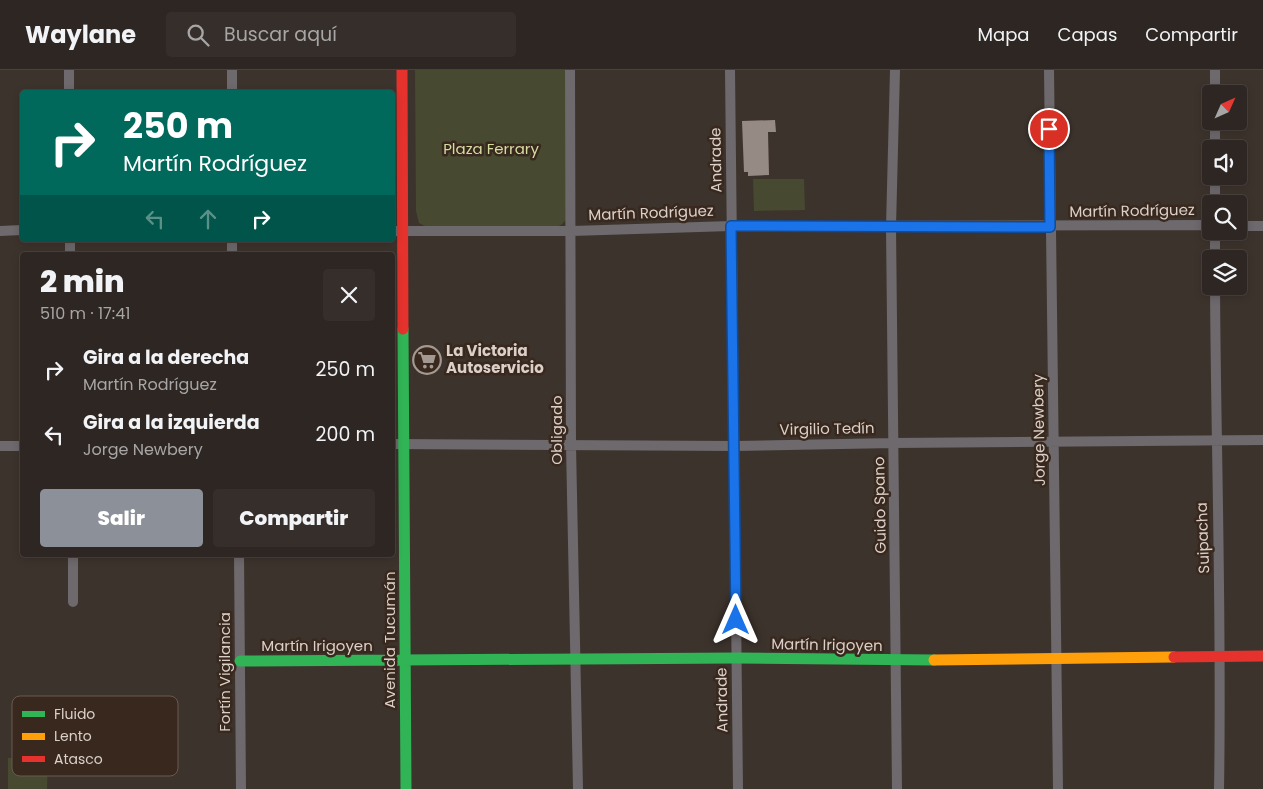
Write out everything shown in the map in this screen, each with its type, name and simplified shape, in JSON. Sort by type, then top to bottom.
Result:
[{"type":"street","points":[[69,70],[69,90]]},
{"type":"street","points":[[232,70],[232,90]]},
{"type":"street","name":"Avenida Tucumán","points":[[402,70],[397,231],[398,444],[405,661],[406,789]]},
{"type":"street","name":"Obligado","points":[[570,70],[572,445],[578,789]]},
{"type":"street","name":"Andrade","points":[[730,70],[738,789]]},
{"type":"street","name":"Guido Spano","points":[[895,70],[891,227],[897,789]]},
{"type":"street","name":"Jorge Newbery","points":[[1049,70],[1058,789]]},
{"type":"street","points":[[1215,70],[1215,85]]},
{"type":"street","name":"Martín Rodríguez","points":[[397,231],[572,231],[731,226],[1202,226]]},
{"type":"street","points":[[1247,226],[1263,226]]},
{"type":"street","points":[[0,231],[20,230]]},
{"type":"street","name":"Suipacha","points":[[1215,295],[1216,440],[1222,656],[1219,789]]},
{"type":"street","name":"Virgilio Tedín","points":[[398,444],[735,446],[894,442],[1263,440]]},
{"type":"street","points":[[0,446],[20,446]]},
{"type":"street","points":[[73,557],[73,602]]},
{"type":"street","name":"Fortín Vigilancia","points":[[239,557],[240,789]]},
{"type":"street","name":"Martín Irigoyen","points":[[240,661],[736,658],[897,660],[1263,656]]},
{"type":"green space","name":"Plaza Ferrary","points":[[415,70],[566,70],[567,219],[561,225],[556,227],[429,228],[419,223],[416,211]]},
{"type":"green space","points":[[753,179],[804,179],[805,210],[754,211]]},
{"type":"green space","points":[[8,758],[12,758],[12,776],[47,776],[47,789],[8,789]]},
{"type":"building","points":[[775,120],[776,132],[768,132],[769,175],[748,176],[748,172],[744,172],[742,121]]},
{"type":"traffic: fast","points":[[403,329],[406,789]]},
{"type":"traffic: fast","points":[[240,661],[736,658],[934,660]]},
{"type":"traffic: slow","points":[[934,660],[1174,657]]},
{"type":"traffic: jam","points":[[402,70],[403,329]]},
{"type":"traffic: jam","points":[[1174,657],[1263,656]]},
{"type":"place","name":"La Victoria Autoservicio","points":[[427,360]]},
{"type":"route","points":[[736,620],[731,226],[1050,227],[1049,129]]}]
